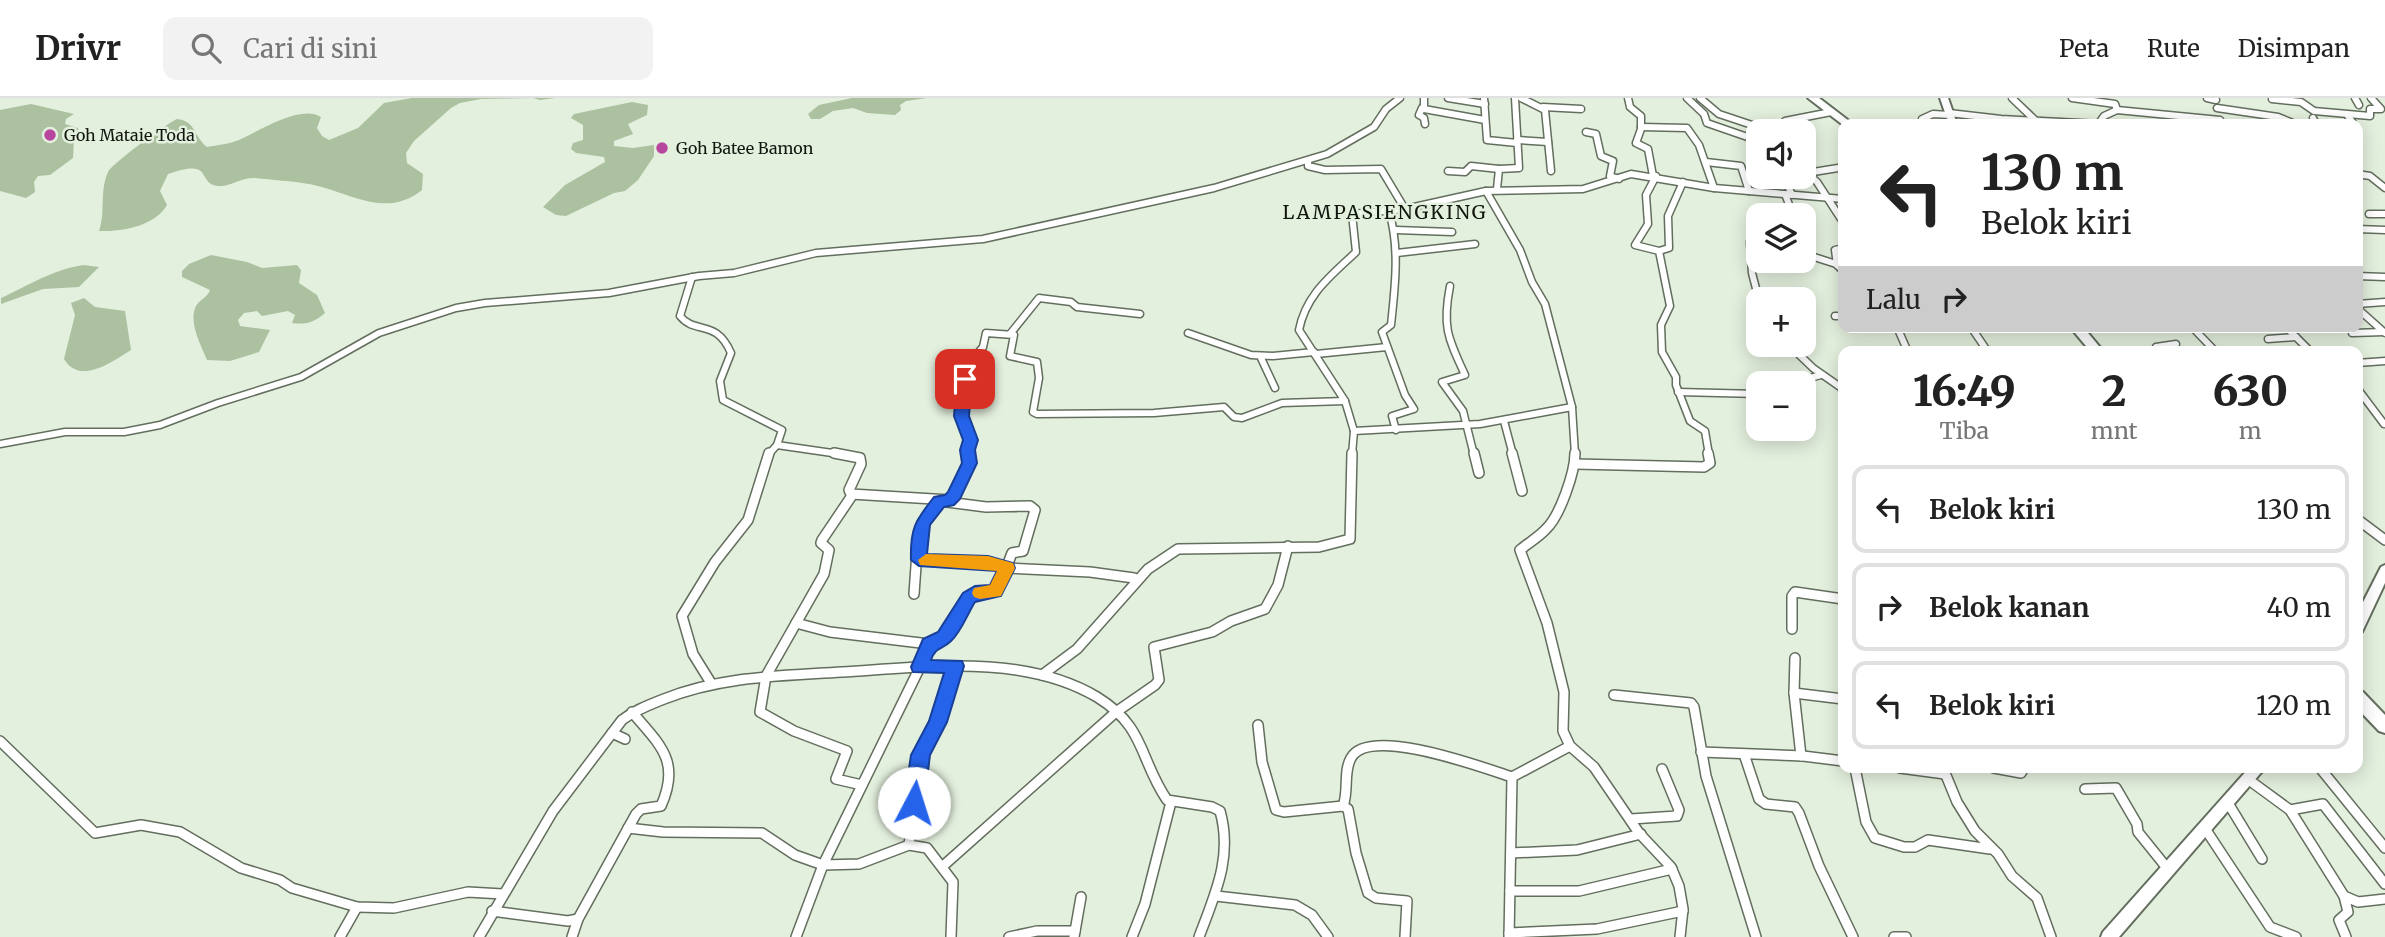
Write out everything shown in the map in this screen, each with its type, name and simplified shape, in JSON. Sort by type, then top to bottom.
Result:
[{"type":"highway","points":[[1813,98],[1841,119]]},
{"type":"highway","points":[[2363,693],[2385,715]]},
{"type":"highway","points":[[2363,703],[2385,726]]},
{"type":"street","points":[[0,444],[65,432],[124,432],[160,425],[218,402],[301,377],[379,333],[456,307],[608,293],[692,277],[727,274],[816,253],[983,239],[1214,188],[1308,162],[1364,135],[1378,124],[1386,109],[1400,98]]},
{"type":"street","points":[[1424,98],[1419,116],[1424,118],[1424,124]]},
{"type":"street","points":[[1448,98],[1485,101],[1487,139],[1548,142]]},
{"type":"street","points":[[1448,171],[1465,173],[1468,166],[1519,168],[1515,98]]},
{"type":"street","points":[[1521,98],[1543,107],[1581,109]]},
{"type":"street","points":[[1628,98],[1630,107],[1641,116],[1636,143],[1648,149],[1655,176],[1646,195],[1648,224],[1635,245],[1659,251],[1669,248],[1668,216],[1683,182]]},
{"type":"street","points":[[1944,98],[1950,118]]},
{"type":"street","points":[[2012,98],[2034,119]]},
{"type":"street","points":[[2071,98],[2115,103],[2117,110]]},
{"type":"street","points":[[2207,98],[2216,99],[2221,119]]},
{"type":"street","points":[[2278,117],[2271,98],[2301,102],[2314,111],[2348,116],[2372,115],[2370,109],[2381,108],[2371,98]]},
{"type":"street","points":[[2355,98],[2359,105]]},
{"type":"street","points":[[1689,100],[1701,100],[1719,114],[1746,123]]},
{"type":"street","points":[[1689,100],[1707,123],[1746,136]]},
{"type":"street","points":[[1543,107],[1551,171]]},
{"type":"street","points":[[2217,107],[2283,119]]},
{"type":"street","points":[[1422,108],[1485,120]]},
{"type":"street","points":[[1922,119],[1933,114],[1950,118],[2001,119],[1997,110]]},
{"type":"street","points":[[2102,119],[2117,110],[2196,119]]},
{"type":"street","points":[[1794,119],[1831,111]]},
{"type":"street","points":[[1705,118],[1719,114]]},
{"type":"street","points":[[1641,127],[1686,127],[1699,144],[1714,188]]},
{"type":"street","points":[[1586,132],[1596,134],[1601,156],[1613,161],[1611,176],[1620,179]]},
{"type":"street","points":[[1481,157],[1482,167]]},
{"type":"street","points":[[1308,162],[1308,166],[1320,169],[1381,169],[1405,209]]},
{"type":"street","points":[[1706,162],[1741,166],[1749,191]]},
{"type":"street","points":[[1838,168],[1808,172],[1838,215]]},
{"type":"street","points":[[1497,189],[1499,169]]},
{"type":"street","points":[[1042,675],[1075,652],[1134,578],[1163,556],[1178,549],[1333,546],[1350,539],[1350,476],[1354,430],[1345,401],[1299,330],[1302,310],[1315,288],[1356,252],[1352,214],[1405,209],[1497,189],[1583,189],[1630,174],[1655,176],[1714,188],[1838,199]]},
{"type":"street","points":[[2363,175],[2385,188]]},
{"type":"street","points":[[1787,189],[1791,203]]},
{"type":"street","points":[[1486,191],[1520,250],[1532,282],[1545,304],[1572,407],[1576,435],[1575,464],[1548,528],[1520,550],[1547,623],[1564,696],[1562,728],[1570,746],[1594,767],[1641,834],[1672,869],[1679,886],[1683,911],[1680,937]]},
{"type":"street","points":[[1389,211],[1396,230],[1397,253],[1391,325],[1382,332],[1405,396],[1414,410],[1392,416],[1396,430]]},
{"type":"street","points":[[2370,214],[2385,214]]},
{"type":"street","points":[[2363,229],[2385,230]]},
{"type":"street","points":[[1396,230],[1452,232]]},
{"type":"street","points":[[1397,253],[1475,243]]},
{"type":"street","points":[[1575,464],[1708,466],[1705,431],[1689,421],[1676,377],[1662,352],[1661,325],[1670,306],[1659,251]]},
{"type":"street","points":[[1816,258],[1838,267]]},
{"type":"street","points":[[2363,276],[2385,277]]},
{"type":"street","points":[[692,277],[680,317],[722,334],[731,353],[720,381],[720,395],[728,404],[781,427],[776,445],[768,454],[748,520],[715,562],[682,616],[693,654],[711,683]]},
{"type":"street","points":[[1450,286],[1445,311],[1447,337],[1465,375],[1442,382],[1463,411],[1479,473]]},
{"type":"street","points":[[1010,334],[1039,298],[1071,302],[1077,307],[1140,314]]},
{"type":"street","points":[[2363,305],[2385,302]]},
{"type":"street","points":[[2363,312],[2385,332]]},
{"type":"street","points":[[2363,333],[2385,332]]},
{"type":"street","points":[[914,594],[919,560],[918,538],[922,523],[943,502],[955,495],[970,463],[967,450],[970,440],[961,416],[965,379],[972,360],[983,347],[986,333],[1010,334],[1015,338],[1010,356],[1037,364],[1039,378],[1033,412],[1037,414],[1082,412],[1162,415],[1224,407],[1234,416],[1242,418],[1282,403],[1345,401]]},
{"type":"street","points":[[1188,333],[1191,337],[1213,342],[1222,348],[1261,358],[1387,347]]},
{"type":"street","points":[[2198,333],[2210,346]]},
{"type":"street","points":[[2292,333],[2305,346]]},
{"type":"street","points":[[2268,339],[2296,337]]},
{"type":"street","points":[[2158,346],[2176,344]]},
{"type":"street","points":[[1802,357],[1821,375],[1838,386]]},
{"type":"street","points":[[1261,358],[1275,388]]},
{"type":"street","points":[[2363,363],[2385,361]]},
{"type":"street","points":[[1816,376],[1821,375]]},
{"type":"street","points":[[1678,391],[1746,394]]},
{"type":"street","points":[[2363,396],[2384,424]]},
{"type":"street","points":[[1354,430],[1396,430],[1504,421],[1572,407]]},
{"type":"street","points":[[1504,421],[1522,491]]},
{"type":"street","points":[[776,445],[860,458],[861,464],[849,490],[853,494],[986,507],[1034,507],[1023,551],[1012,553],[995,591],[975,593],[969,597],[944,637],[929,644],[830,632],[796,623]]},
{"type":"street","points":[[853,494],[822,540],[821,543],[829,550],[824,574],[766,676],[761,714],[794,731],[847,751],[848,754],[835,779],[862,785]]},
{"type":"street","points":[[2363,524],[2385,540]]},
{"type":"street","points":[[943,866],[1112,708],[1159,680],[1153,653],[1157,645],[1212,632],[1231,621],[1265,609],[1278,585],[1288,547]]},
{"type":"street","points":[[919,560],[988,562],[1007,568],[1090,572],[1134,578]]},
{"type":"street","points":[[2363,616],[2385,570]]},
{"type":"street","points":[[1792,629],[1792,596],[1795,592],[1838,598]]},
{"type":"street","points":[[797,936],[823,865],[929,644]]},
{"type":"street","points":[[1795,658],[1794,693],[1801,756]]},
{"type":"street","points":[[909,845],[920,755],[938,722],[955,666]]},
{"type":"street","points":[[479,937],[553,811],[611,733],[632,712],[711,683],[766,676],[955,666],[1042,675],[1060,680],[1112,708],[1128,720],[1164,797],[1171,802],[1212,807],[1220,811],[1226,845],[1222,877],[1199,937]]},
{"type":"street","points":[[1794,693],[1838,698]]},
{"type":"street","points":[[1614,695],[1691,703],[1694,708],[1701,752],[1756,937]]},
{"type":"street","points":[[572,937],[578,919],[628,828],[641,809],[661,806],[672,772],[658,744],[632,712]]},
{"type":"street","points":[[1258,725],[1262,762],[1276,810],[1284,812],[1343,806],[1348,809],[1352,816],[1356,853],[1368,893],[1376,898],[1407,901],[1405,937]]},
{"type":"street","points":[[611,733],[625,739]]},
{"type":"street","points":[[0,741],[95,833],[141,825],[170,829],[180,832],[241,868],[280,880],[292,888],[356,907],[394,908],[468,892],[503,894]]},
{"type":"street","points":[[1343,806],[1349,795],[1348,764],[1353,753],[1364,746],[1418,750],[1512,777],[1570,746]]},
{"type":"street","points":[[1701,752],[1801,756],[1838,760]]},
{"type":"street","points":[[1744,754],[1759,799],[1766,804],[1795,807],[1799,813],[1819,866],[1853,937]]},
{"type":"street","points":[[1631,820],[1677,816],[1679,810],[1662,769]]},
{"type":"street","points":[[1856,773],[1869,832],[1878,840],[1904,847],[1915,847],[1928,840],[1990,849]]},
{"type":"street","points":[[1945,773],[1957,802],[1990,849],[1998,854],[2012,876],[2037,898],[2051,937]]},
{"type":"street","points":[[2324,773],[2385,848]]},
{"type":"street","points":[[2109,937],[2167,868],[2253,774],[2290,810],[2344,896],[2348,912],[2339,920],[2346,937]]},
{"type":"street","points":[[1512,777],[1509,935],[1591,931],[1650,921],[1683,911]]},
{"type":"street","points":[[2085,789],[2116,788],[2137,824],[2137,832],[2167,868]]},
{"type":"street","points":[[1132,937],[1145,904],[1171,802]]},
{"type":"street","points":[[2228,803],[2263,859]]},
{"type":"street","points":[[2290,810],[2323,804],[2385,884]]},
{"type":"street","points":[[2204,827],[2270,927],[2289,932],[2296,937]]},
{"type":"street","points":[[628,828],[675,832],[756,832],[768,836],[795,855],[823,865],[859,864],[909,845],[928,848],[954,883],[951,937]]},
{"type":"street","points":[[1511,853],[1562,854],[1594,849],[1641,834]]},
{"type":"street","points":[[1510,891],[1579,891],[1672,869]]},
{"type":"street","points":[[1216,896],[1295,905],[1312,915],[1328,937]]},
{"type":"street","points":[[2344,896],[2358,902],[2385,899]]},
{"type":"street","points":[[1009,937],[1037,931],[1074,934],[1081,897]]},
{"type":"street","points":[[340,937],[356,907]]},
{"type":"street","points":[[492,911],[568,921],[578,919]]},
{"type":"street","points":[[1894,937],[1906,937]]},
{"type":"green space","points":[[412,98],[533,98],[481,99],[460,103],[451,108],[414,141],[406,153],[407,163],[423,174],[422,190],[408,199],[380,203],[309,184],[255,178],[219,186],[212,184],[199,170],[193,168],[168,174],[160,191],[167,205],[155,218],[127,229],[99,231],[108,172],[140,144],[177,119],[188,123],[207,147],[235,141],[280,120],[303,114],[321,117],[317,128],[322,136],[329,140],[358,128],[384,103]]},
{"type":"green space","points":[[852,98],[927,98],[906,101],[900,105],[901,110],[895,115],[867,113],[853,108],[833,111],[820,119],[811,119],[808,114],[819,105]]},
{"type":"green space","points":[[632,102],[648,105],[647,115],[628,124],[633,134],[614,141],[614,146],[633,148],[654,145],[654,156],[638,180],[625,191],[614,193],[566,216],[556,215],[543,207],[565,185],[605,162],[604,157],[576,153],[571,149],[573,143],[583,140],[583,125],[571,118],[574,114]]},
{"type":"green space","points":[[31,104],[74,114],[66,119],[65,124],[78,128],[79,133],[74,139],[73,158],[50,175],[38,176],[34,182],[35,192],[26,198],[0,191],[0,110]]},
{"type":"green space","points":[[211,255],[247,262],[262,268],[297,265],[301,270],[299,283],[317,295],[325,313],[314,321],[302,324],[292,323],[295,315],[288,311],[262,316],[257,311],[244,313],[238,320],[240,326],[270,330],[259,352],[230,361],[207,360],[196,333],[194,312],[210,290],[182,277],[182,271],[189,264]]},
{"type":"green space","points":[[83,265],[99,267],[79,287],[43,289],[1,304],[1,298],[60,271]]},
{"type":"green space","points":[[84,298],[95,307],[125,311],[131,350],[97,369],[79,371],[64,359],[75,315],[71,303]]},
{"type":"slow traffic","points":[[926,560],[988,562],[1007,568],[995,591],[980,593]]},
{"type":"place","name":"Goh Mataie Toda","points":[[50,135]]},
{"type":"place","name":"Goh Batee Bamon","points":[[662,148]]},
{"type":"district","name":"LAMPASIENGKING","points":[[1385,212]]},
{"type":"route","points":[[914,803],[920,755],[938,722],[955,666],[919,667],[926,647],[944,637],[969,597],[975,593],[995,591],[1007,568],[988,562],[919,560],[918,538],[922,523],[939,501],[947,502],[955,495],[970,463],[967,450],[970,440],[961,416],[965,379]]}]
